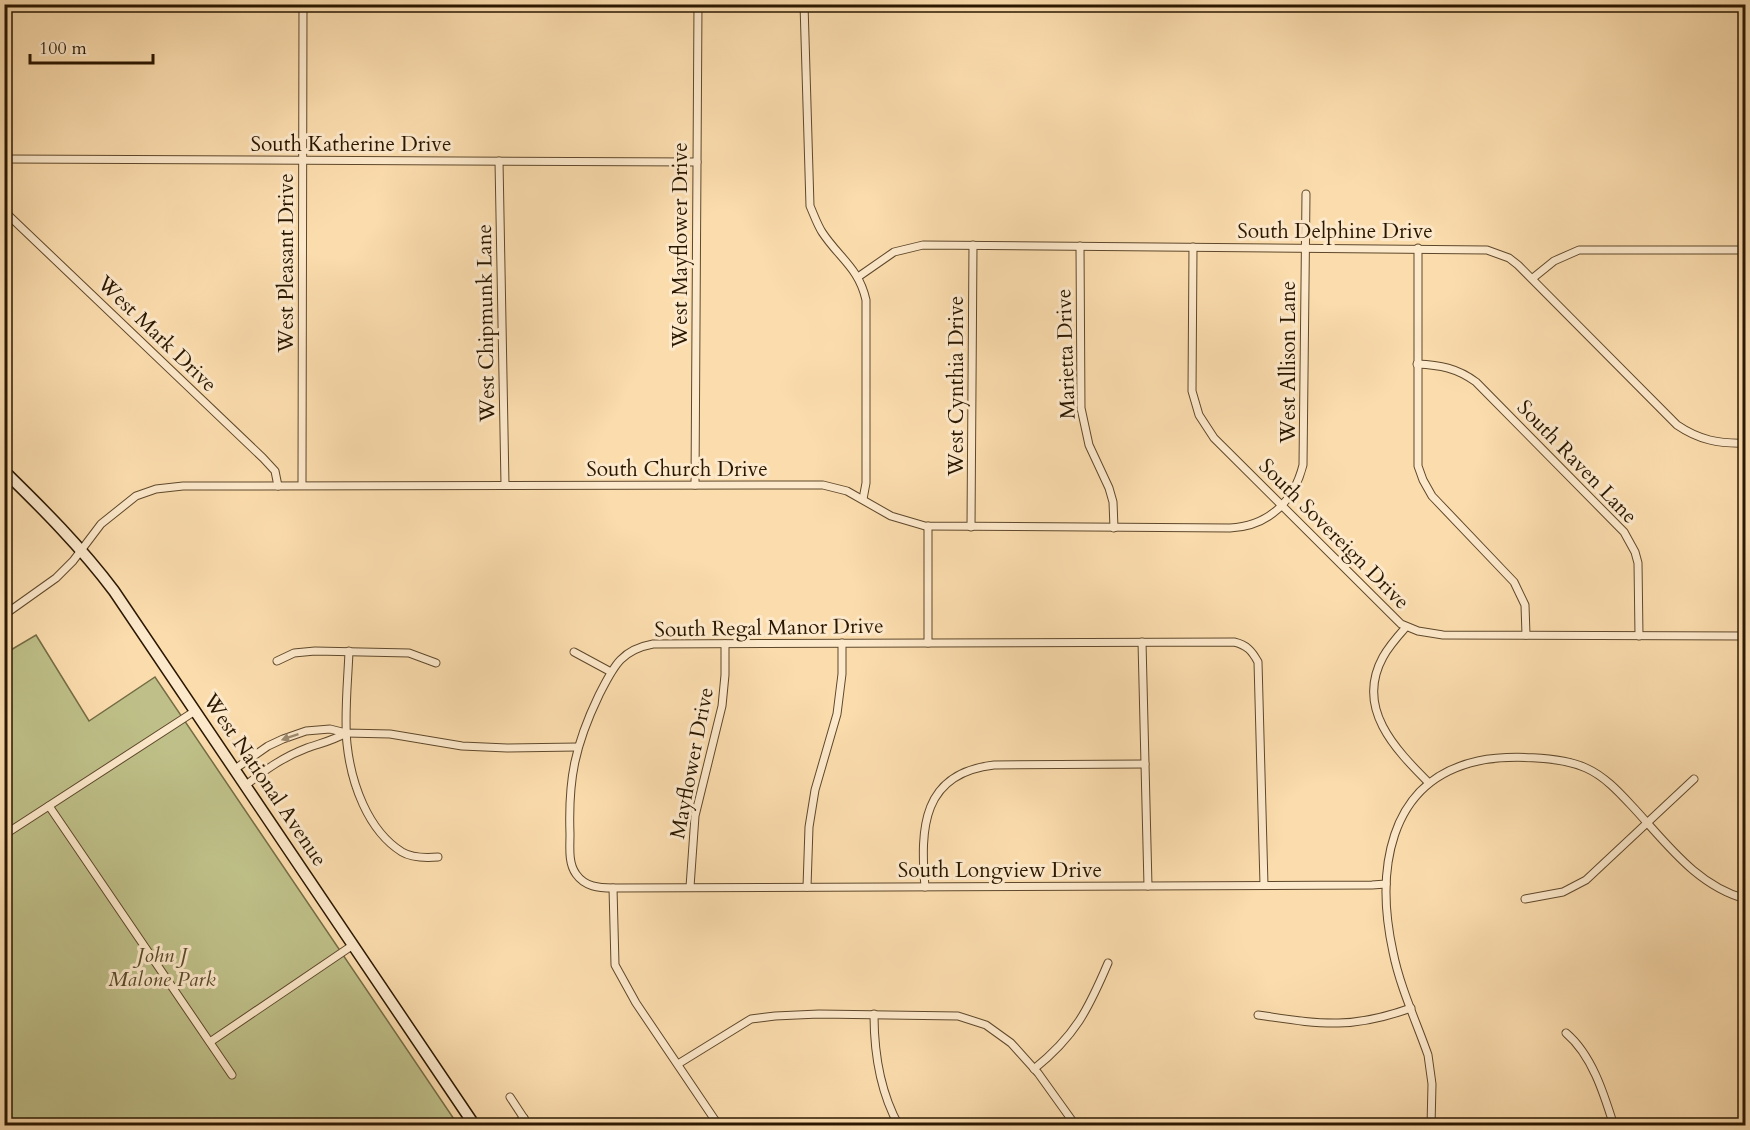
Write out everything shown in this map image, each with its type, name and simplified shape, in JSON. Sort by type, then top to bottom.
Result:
[{"type":"main road","name":"West National Avenue","points":[[4,471],[48,513],[81,549],[114,591],[475,1125]]},
{"type":"street","name":"West Pleasant Drive","points":[[302,485],[303,4]]},
{"type":"street","name":"West Mayflower Drive","points":[[695,485],[698,4]]},
{"type":"street","points":[[804,4],[810,206],[822,233],[858,277],[864,289],[867,311],[866,483],[863,499]]},
{"type":"street","name":"South Katherine Drive","points":[[4,159],[696,162]]},
{"type":"street","name":"West Chipmunk Lane","points":[[499,161],[505,485]]},
{"type":"street","name":"West Allison Lane","points":[[1282,506],[1297,486],[1303,465],[1306,194]]},
{"type":"street","name":"West Mark Drive","points":[[4,211],[263,458],[275,471],[278,486]]},
{"type":"street","name":"South Delphine Drive","points":[[858,277],[884,257],[908,247],[973,245],[1487,250],[1509,258],[1533,278],[1677,425],[1711,442],[1746,443]]},
{"type":"street","name":"West Cynthia Drive","points":[[971,527],[973,245]]},
{"type":"street","name":"Marietta Drive","points":[[1080,246],[1081,408],[1089,445],[1113,502],[1114,528]]},
{"type":"street","name":"South Sovereign Drive","points":[[1193,247],[1192,391],[1199,416],[1214,438],[1390,616],[1406,627],[1443,635],[1746,636]]},
{"type":"street","points":[[1418,248],[1417,454],[1423,480],[1438,503],[1521,592],[1525,605],[1526,635]]},
{"type":"street","points":[[1533,278],[1554,261],[1579,250],[1746,250]]},
{"type":"street","name":"South Raven Lane","points":[[1417,364],[1444,366],[1467,375],[1476,382],[1624,532],[1638,563],[1639,636]]},
{"type":"street","name":"South Church Drive","points":[[4,615],[56,578],[73,561],[101,524],[136,496],[146,492],[183,486],[824,485],[847,491],[891,516],[910,523],[928,526],[971,527],[1236,528],[1261,522],[1282,506]]},
{"type":"street","points":[[928,526],[928,643]]},
{"type":"street","points":[[1406,627],[1380,663],[1375,683],[1376,709],[1389,740],[1429,783]]},
{"type":"street","points":[[1142,642],[1148,886]]},
{"type":"street","name":"South Regal Manor Drive","points":[[613,888],[593,887],[577,876],[571,865],[569,812],[572,771],[584,726],[610,672],[627,653],[641,646],[653,644],[842,643],[1234,642],[1250,649],[1258,662],[1259,671],[1264,885]]},
{"type":"street","points":[[807,887],[809,827],[815,790],[837,714],[842,674],[842,643]]},
{"type":"street","name":"Mayflower Drive","points":[[690,887],[695,816],[722,706],[725,644]]},
{"type":"street","points":[[277,661],[305,651],[349,651],[409,653],[436,663]]},
{"type":"street","points":[[349,651],[346,733],[351,770],[365,808],[376,826],[402,852],[415,856],[438,857]]},
{"type":"street","points":[[574,652],[610,672]]},
{"type":"street","points":[[4,835],[195,711]]},
{"type":"street","points":[[235,769],[268,746],[306,731],[330,729],[346,733],[390,734],[462,746],[577,747]]},
{"type":"street","points":[[246,785],[267,768],[288,756],[330,742],[346,733]]},
{"type":"street","points":[[1431,1125],[1431,1073],[1428,1055],[1393,953],[1386,884],[1389,850],[1396,828],[1408,806],[1429,783],[1455,768],[1485,759],[1558,760],[1577,765],[1598,774],[1611,784],[1695,873],[1723,891],[1746,899]]},
{"type":"street","points":[[925,887],[924,828],[928,813],[938,793],[961,774],[974,768],[994,765],[1145,764]]},
{"type":"street","points":[[1525,899],[1553,895],[1577,886],[1594,873],[1694,779]]},
{"type":"street","points":[[49,806],[232,1076]]},
{"type":"street","name":"South Longview Drive","points":[[613,888],[1386,884]]},
{"type":"street","points":[[613,888],[615,965],[636,1003],[719,1125]]},
{"type":"street","points":[[210,1042],[353,945]]},
{"type":"street","points":[[1034,1069],[1064,1044],[1079,1024],[1108,963]]},
{"type":"street","points":[[1258,1015],[1323,1024],[1353,1024],[1411,1008]]},
{"type":"street","points":[[874,1014],[881,1080],[890,1109],[899,1125]]},
{"type":"street","points":[[678,1065],[752,1019],[786,1015],[958,1016],[986,1025],[1011,1043],[1077,1125]]},
{"type":"street","points":[[1566,1033],[1575,1040],[1587,1059],[1614,1125]]},
{"type":"street","points":[[510,1097],[529,1125]]},
{"type":"street","points":[[513,1125],[524,1118]]},
{"type":"green space","name":"John J Malone Park","points":[[36,635],[89,721],[155,677],[458,1125],[5,1125],[4,654]]}]
